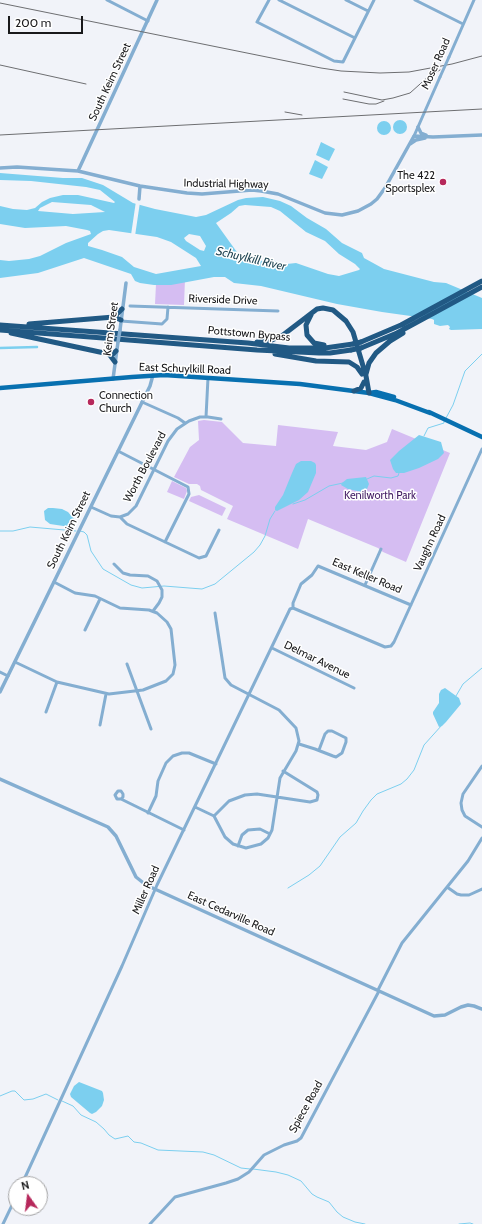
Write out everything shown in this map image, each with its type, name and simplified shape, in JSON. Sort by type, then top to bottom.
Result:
[{"type":"highway","name":"Pottstown Bypass","points":[[361,345],[482,281]]},
{"type":"highway","points":[[364,375],[369,363],[378,350],[392,339],[427,317],[482,287]]},
{"type":"highway","points":[[248,343],[278,338],[289,331],[314,310],[328,308],[340,314],[352,330],[369,393]]},
{"type":"highway","points":[[114,317],[122,309]]},
{"type":"highway","points":[[352,347],[325,346],[314,343],[306,332],[306,325],[309,318],[315,313],[324,310],[334,313],[342,320],[352,336],[364,375],[364,382],[369,393]]},
{"type":"highway","points":[[0,324],[30,324],[114,317],[121,320]]},
{"type":"highway","name":"Pottstown Bypass","points":[[0,324],[248,343],[289,348],[352,347]]},
{"type":"highway","name":"Pottstown Bypass","points":[[0,331],[256,350],[319,353],[361,345],[410,328]]},
{"type":"highway","points":[[0,331],[109,354],[113,354],[116,351]]},
{"type":"highway","points":[[256,350],[304,359],[349,362],[355,365],[364,375]]},
{"type":"highway","points":[[109,354],[115,362]]},
{"type":"highway","points":[[354,391],[361,388],[364,382]]},
{"type":"main road","name":"East Schuylkill Road","points":[[0,388],[153,375],[300,384],[369,393],[374,391],[388,394],[414,405],[482,438]]},
{"type":"street","points":[[107,0],[148,21]]},
{"type":"street","name":"South Keim Street","points":[[78,172],[157,0]]},
{"type":"street","points":[[269,0],[258,22],[334,61],[342,62],[374,0]]},
{"type":"street","points":[[279,0],[355,38]]},
{"type":"street","points":[[289,5],[292,0]]},
{"type":"street","points":[[346,0],[368,11]]},
{"type":"street","points":[[415,0],[463,24]]},
{"type":"street","name":"Moser Road","points":[[414,136],[474,0]]},
{"type":"street","points":[[418,127],[421,133],[433,137]]},
{"type":"street","points":[[414,136],[433,137],[482,135]]},
{"type":"street","name":"Industrial Highway","points":[[0,168],[78,172],[140,186],[187,194],[252,190],[262,191],[278,194],[325,213],[342,215],[358,211],[377,199],[385,188],[414,136]]},
{"type":"street","points":[[410,145],[416,140],[433,137]]},
{"type":"street","points":[[139,198],[140,186]]},
{"type":"street","name":"Keim Street","points":[[113,379],[126,283]]},
{"type":"street","name":"Riverside Drive","points":[[130,306],[278,311]]},
{"type":"street","points":[[121,320],[162,324],[167,319],[168,307]]},
{"type":"street","name":"South Keim Street","points":[[0,692],[142,402],[153,375]]},
{"type":"street","points":[[206,417],[208,378]]},
{"type":"street","points":[[142,402],[178,418],[185,423],[194,419],[206,417],[221,419]]},
{"type":"street","name":"Worth Boulevard","points":[[120,517],[128,514],[134,509],[171,437],[177,429],[185,423]]},
{"type":"street","name":"Vaughn Road","points":[[293,608],[385,647],[389,647],[393,644],[482,449]]},
{"type":"street","points":[[118,451],[188,487],[189,494],[165,542]]},
{"type":"street","points":[[91,507],[111,516],[120,517],[128,524],[199,558],[206,556],[219,530]]},
{"type":"street","points":[[364,585],[381,549]]},
{"type":"street","points":[[114,564],[123,573],[152,578],[160,586],[162,594],[161,600],[153,611]]},
{"type":"street","name":"East Keller Road","points":[[293,608],[293,603],[301,584],[312,575],[318,566],[411,605]]},
{"type":"street","points":[[15,662],[57,682],[106,694],[137,691],[166,681],[171,677],[175,668],[173,643],[166,620],[153,611],[120,608],[100,598],[76,593],[54,582]]},
{"type":"street","points":[[85,630],[100,598]]},
{"type":"street","name":"Miller Road","points":[[26,1176],[184,830],[290,610],[293,608]]},
{"type":"street","points":[[195,807],[214,816],[228,841],[246,848],[256,846],[264,842],[273,827],[279,783],[283,771],[296,752],[299,744],[297,730],[279,710],[232,685],[225,678],[215,613]]},
{"type":"street","name":"Delmar Avenue","points":[[272,648],[354,688]]},
{"type":"street","points":[[127,664],[151,729]]},
{"type":"street","points":[[0,672],[8,676]]},
{"type":"street","points":[[46,712],[57,682]]},
{"type":"street","points":[[100,725],[106,694]]},
{"type":"street","points":[[299,744],[333,756],[338,756],[344,747],[346,738],[332,731],[328,731],[325,734],[319,750]]},
{"type":"street","points":[[148,813],[156,796],[158,781],[166,763],[173,756],[182,753],[189,753],[216,764]]},
{"type":"street","points":[[482,766],[463,794],[460,803],[465,816],[482,827]]},
{"type":"street","points":[[214,816],[229,802],[242,795],[254,794],[310,802],[316,801],[318,798],[317,792],[283,771]]},
{"type":"street","name":"East Cedarville Road","points":[[0,779],[108,827],[116,836],[136,877],[141,882],[156,890],[434,1016],[445,1015],[462,1006],[468,1005],[482,1009]]},
{"type":"street","points":[[121,799],[184,830]]},
{"type":"street","points":[[238,846],[242,836],[248,830],[260,829],[270,834]]},
{"type":"street","name":"Spiece Road","points":[[150,1224],[175,1197],[238,1179],[249,1172],[264,1155],[301,1138],[402,943],[468,861],[482,838]]},
{"type":"street","points":[[447,887],[461,895],[469,895],[482,889]]},
{"type":"street","points":[[3,1224],[8,1214]]},
{"type":"green space","points":[[185,279],[184,305],[155,304],[156,284]]},
{"type":"green space","name":"Kenilworth Park","points":[[204,420],[222,422],[243,443],[276,446],[278,425],[338,432],[333,446],[366,450],[387,442],[392,429],[450,453],[406,562],[383,552],[378,548],[308,519],[298,549],[227,519],[233,506],[201,490],[200,486],[197,484],[189,484],[174,477],[190,447],[199,440],[198,421]]},
{"type":"green space","points":[[172,481],[186,488],[187,491],[184,499],[167,492]]},
{"type":"green space","points":[[199,495],[226,508],[222,516],[189,501],[191,497]]},
{"type":"water","points":[[400,120],[405,122],[407,127],[405,132],[400,134],[395,132],[393,127],[395,122]]},
{"type":"water","points":[[384,121],[389,123],[391,128],[389,133],[384,135],[379,133],[377,128],[379,123]]},
{"type":"water","points":[[321,142],[335,149],[329,161],[316,155]]},
{"type":"water","points":[[315,160],[328,167],[322,179],[309,174]]},
{"type":"water","name":"Schuylkill River","points":[[0,173],[82,178],[103,185],[133,203],[196,217],[206,215],[238,200],[246,198],[263,197],[280,201],[291,206],[307,218],[326,229],[342,243],[362,253],[364,258],[384,269],[434,282],[446,283],[482,298],[482,329],[451,330],[449,329],[450,327],[448,325],[440,326],[434,324],[434,320],[432,319],[337,304],[261,286],[234,283],[225,277],[214,277],[171,285],[140,283],[135,281],[131,274],[84,258],[38,273],[0,278],[0,260],[9,261],[29,259],[40,256],[66,243],[91,234],[90,231],[87,230],[66,226],[25,228],[0,224],[0,206],[27,210],[35,208],[50,198],[63,195],[78,195],[115,202],[100,190],[86,187],[31,181],[0,180]],"holes":[[[52,202],[91,205],[105,212],[73,214],[38,211],[40,208]],[[239,206],[271,207],[280,211],[306,232],[325,241],[339,254],[360,269],[339,276],[328,274],[296,263],[287,264],[271,260],[263,261],[242,257],[216,223]],[[109,230],[157,237],[171,242],[196,258],[201,266],[156,274],[134,267],[122,257],[88,246],[88,243],[103,231]],[[189,234],[200,236],[206,246],[204,251],[186,241],[184,238]]]},
{"type":"water","points":[[419,435],[441,442],[444,453],[438,459],[419,468],[404,473],[396,473],[390,460]]},
{"type":"water","points":[[301,461],[311,461],[316,465],[316,473],[308,492],[299,500],[277,511],[275,510],[275,507],[283,495],[296,464]]},
{"type":"water","points":[[366,477],[369,484],[367,489],[362,492],[348,489],[341,485],[347,479]]},
{"type":"water","points":[[48,508],[62,509],[68,512],[75,522],[70,527],[50,524],[45,520],[44,511]]},
{"type":"water","points":[[445,688],[459,698],[461,704],[446,722],[439,727],[433,712],[439,703],[439,694],[441,690]]},
{"type":"water","points":[[79,1082],[102,1091],[103,1093],[104,1100],[102,1106],[92,1114],[71,1097],[70,1094],[74,1086]]},
{"type":"pier","points":[[136,201],[140,202],[135,236],[131,235]]},
{"type":"waterway","points":[[0,348],[37,347]]},
{"type":"waterway","points":[[446,418],[453,405],[465,371],[482,354]]},
{"type":"waterway","points":[[424,436],[428,428],[444,423],[444,421]]},
{"type":"waterway","points":[[367,479],[374,476],[391,478],[398,476],[399,473]]},
{"type":"waterway","points":[[293,504],[305,500],[329,486],[343,483]]},
{"type":"waterway","points":[[80,531],[87,535],[91,551],[103,569],[131,585],[142,588],[164,586],[202,589],[215,584],[254,552],[265,536],[270,519],[275,511]]},
{"type":"waterway","points":[[0,531],[13,531],[30,527],[76,531]]},
{"type":"waterway","points":[[456,696],[463,684],[482,668]]},
{"type":"waterway","points":[[288,888],[320,866],[340,837],[356,823],[363,811],[377,794],[401,784],[407,779],[414,770],[424,745],[442,725]]},
{"type":"waterway","points":[[0,1096],[15,1091],[24,1100],[33,1099],[46,1094],[58,1100]]},
{"type":"waterway","points":[[62,1101],[73,1106],[81,1115],[96,1122],[115,1139],[128,1136],[134,1142],[141,1143],[158,1150],[203,1152],[214,1155],[241,1168],[250,1169]]},
{"type":"waterway","points":[[253,1169],[276,1172],[288,1175],[301,1181],[312,1194],[329,1202],[343,1217],[365,1224]]},
{"type":"waterway","points":[[459,1224],[473,1224]]},
{"type":"railway","points":[[0,3],[341,71],[380,73],[409,72],[452,64],[482,56]]},
{"type":"railway","points":[[0,65],[86,84]]},
{"type":"railway","points":[[344,92],[382,100],[393,98],[410,93],[429,76],[440,70]]},
{"type":"railway","points":[[343,99],[369,104],[376,104],[384,101]]},
{"type":"railway","points":[[0,135],[482,109]]},
{"type":"railway","points":[[285,112],[302,115]]},
{"type":"place","name":"The 422 Sportsplex","points":[[443,182]]},
{"type":"place","name":"Connection Church","points":[[91,402]]}]
